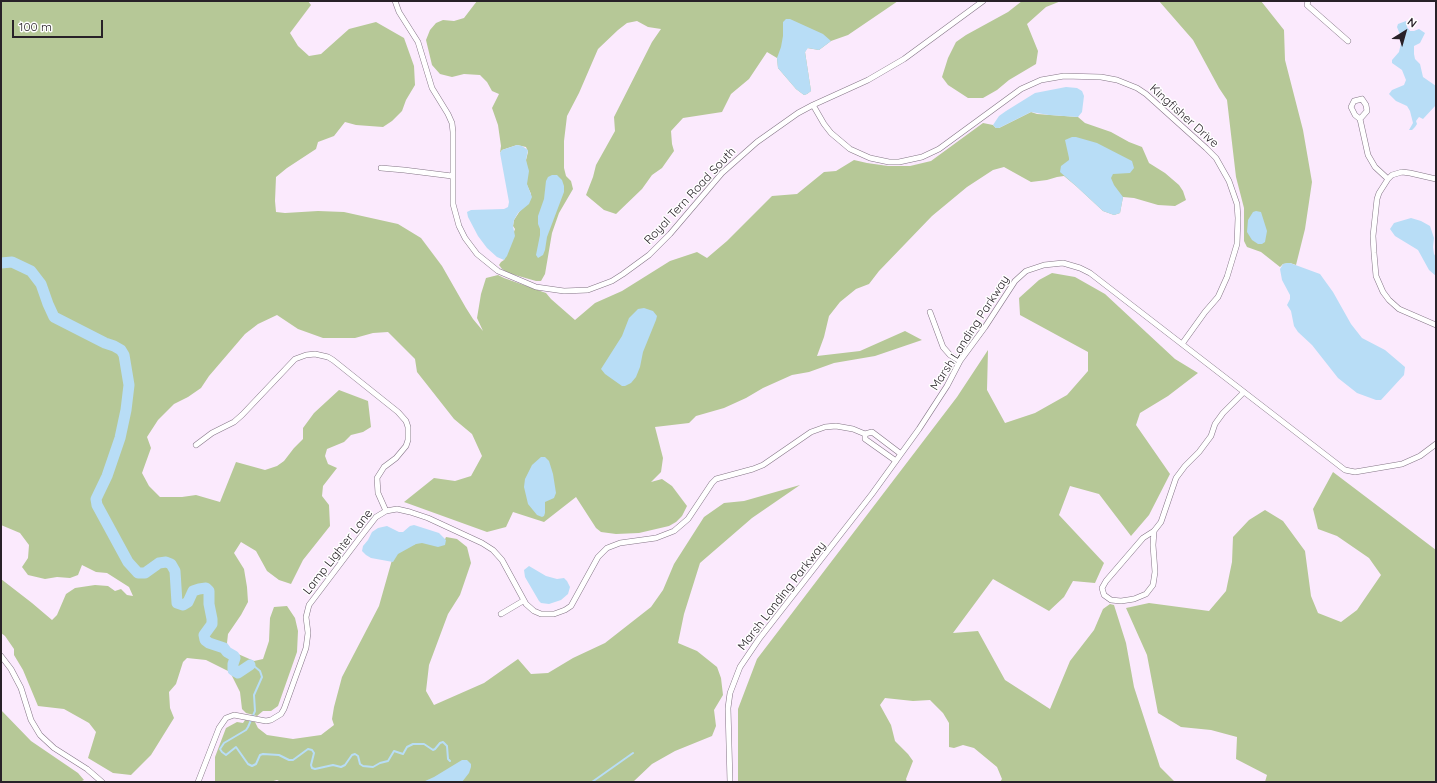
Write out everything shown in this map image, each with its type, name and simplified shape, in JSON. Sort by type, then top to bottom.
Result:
[{"type":"street","name":"Royal Tern Road South","points":[[395,1],[398,12],[418,42],[432,88],[452,123],[453,204],[459,226],[468,244],[492,268],[504,274],[536,287],[564,291],[588,290],[612,281],[623,274],[643,259],[670,234],[738,158],[776,127],[813,104],[868,80],[904,59],[984,1]]},
{"type":"street","points":[[1308,1],[1307,6],[1348,41]]},
{"type":"street","name":"Kingfisher Drive","points":[[813,104],[824,124],[831,133],[850,149],[875,159],[889,162],[899,162],[922,158],[939,149],[1021,89],[1041,80],[1064,76],[1101,77],[1118,80],[1137,88],[1146,94],[1216,158],[1229,181],[1237,204],[1237,244],[1228,277],[1218,297],[1182,344]]},
{"type":"street","points":[[1360,119],[1368,154],[1375,167],[1388,179]]},
{"type":"street","points":[[381,168],[452,176]]},
{"type":"street","points":[[1436,179],[1402,172],[1392,175],[1388,179],[1379,193],[1375,207],[1374,253],[1376,276],[1382,292],[1399,309],[1436,325]]},
{"type":"street","name":"Marsh Landing Parkway","points":[[730,782],[728,708],[734,680],[740,667],[759,639],[835,544],[896,461],[947,386],[960,362],[985,328],[1015,280],[1026,271],[1054,263],[1072,265],[1090,273],[1338,466],[1350,472],[1362,472],[1402,464],[1420,456],[1436,444]]},
{"type":"street","points":[[930,312],[943,347],[950,355],[960,362]]},
{"type":"street","points":[[196,445],[212,433],[234,422],[295,359],[306,355],[315,354],[328,357],[398,412],[406,421],[409,433],[406,446],[396,458],[384,467],[377,478],[378,493],[386,511]]},
{"type":"street","points":[[1154,531],[1153,545],[1155,572],[1153,585],[1146,594],[1134,599],[1121,601],[1110,600],[1104,595],[1102,588],[1106,581],[1143,538],[1154,531],[1161,522],[1176,478],[1185,466],[1199,452],[1223,413],[1244,392]]},
{"type":"street","name":"Lamp Lighter Lane","points":[[198,782],[218,728],[223,721],[230,716],[245,716],[266,721],[272,720],[277,718],[284,709],[307,642],[306,617],[310,605],[376,517],[386,511],[403,510],[428,518],[488,546],[502,560],[523,601],[530,608],[541,614],[549,615],[561,612],[571,606],[594,563],[607,548],[620,543],[656,538],[674,531],[688,519],[716,479],[763,465],[802,437],[818,429],[836,426],[845,427],[865,434],[872,432],[901,454]]},
{"type":"street","name":"Lamp Lighter Lane","points":[[865,434],[865,440],[896,461]]},
{"type":"street","points":[[878,448],[883,440]]},
{"type":"street","points":[[501,614],[523,601]]},
{"type":"street","points":[[1,656],[11,669],[21,688],[31,720],[40,735],[54,748],[87,769],[102,782]]},
{"type":"green space","points":[[1,1],[308,1],[311,5],[290,33],[298,46],[309,56],[321,54],[349,29],[376,22],[404,38],[414,66],[415,85],[406,100],[402,111],[392,121],[383,127],[356,125],[345,122],[334,136],[318,142],[316,149],[276,177],[276,212],[344,212],[398,224],[421,238],[442,266],[466,308],[483,331],[477,318],[481,294],[486,278],[498,275],[546,293],[575,320],[595,303],[622,291],[670,261],[697,252],[707,258],[727,241],[772,196],[797,194],[824,172],[836,171],[854,160],[888,166],[910,166],[931,161],[983,123],[999,128],[1031,112],[1037,114],[1078,117],[1085,123],[1111,132],[1142,147],[1149,163],[1165,173],[1179,185],[1186,200],[1175,206],[1158,205],[1134,198],[1123,197],[1120,213],[1114,215],[1103,211],[1064,176],[1031,182],[1004,167],[993,170],[967,187],[932,216],[879,271],[869,284],[856,289],[840,302],[829,316],[824,337],[817,356],[860,351],[905,331],[922,340],[875,356],[834,363],[809,372],[792,375],[724,408],[696,416],[689,423],[655,427],[663,458],[661,472],[651,482],[662,479],[672,486],[687,506],[682,516],[669,526],[639,533],[616,534],[601,532],[596,528],[576,497],[544,522],[513,512],[506,527],[487,532],[404,502],[434,478],[455,481],[471,476],[482,456],[472,434],[454,419],[417,372],[415,359],[388,332],[373,333],[355,338],[323,338],[298,329],[277,315],[258,324],[245,334],[209,376],[201,388],[174,404],[158,420],[147,437],[151,448],[142,473],[149,486],[160,497],[182,497],[196,495],[220,502],[236,462],[265,470],[277,466],[284,461],[303,439],[303,428],[314,413],[339,390],[368,401],[371,427],[363,432],[351,435],[344,442],[327,449],[325,456],[328,464],[337,468],[323,486],[322,496],[329,505],[330,526],[303,560],[291,584],[279,580],[267,571],[256,551],[241,542],[234,553],[244,569],[248,602],[228,634],[227,643],[229,650],[254,661],[263,659],[269,641],[270,618],[274,607],[287,606],[295,618],[298,631],[297,652],[278,706],[271,711],[263,711],[257,716],[246,713],[242,709],[240,692],[230,672],[206,660],[187,658],[183,662],[176,684],[169,692],[170,708],[174,718],[151,755],[131,775],[113,773],[88,758],[96,732],[89,723],[64,709],[38,706],[23,670],[14,655],[14,649],[5,636],[1,633],[1,579],[52,620],[57,615],[66,594],[75,588],[95,585],[108,586],[115,591],[121,589],[127,595],[133,596],[129,587],[107,573],[96,572],[82,565],[78,575],[70,578],[57,577],[45,579],[28,575],[22,567],[28,558],[29,545],[20,533],[1,525]]},
{"type":"green space","points":[[477,1],[898,1],[848,35],[831,41],[819,50],[807,48],[805,52],[811,91],[807,94],[804,95],[796,89],[778,68],[777,58],[767,52],[749,79],[731,94],[722,112],[683,118],[671,131],[674,151],[662,168],[652,175],[642,189],[616,214],[604,210],[586,195],[596,165],[615,131],[614,117],[652,42],[661,29],[648,27],[637,21],[627,23],[598,49],[579,93],[567,116],[564,141],[564,168],[566,176],[571,181],[573,189],[559,213],[552,233],[545,274],[541,281],[536,281],[508,273],[499,265],[504,260],[515,229],[513,226],[514,220],[531,194],[527,185],[526,160],[528,152],[526,147],[517,145],[502,150],[500,153],[501,146],[498,125],[492,108],[499,94],[492,91],[487,82],[480,75],[464,74],[452,77],[440,74],[432,65],[426,40],[430,30],[436,23],[443,20],[454,21],[464,18]]},
{"type":"green space","points":[[1022,1],[1061,1],[1046,7],[1027,24],[1038,51],[1036,64],[983,98],[968,98],[948,85],[942,77],[948,58],[956,42],[1008,12]]},
{"type":"green space","points":[[1159,1],[1261,1],[1284,30],[1285,60],[1303,130],[1312,182],[1305,229],[1296,265],[1290,263],[1283,264],[1280,267],[1261,252],[1247,247],[1244,241],[1244,208],[1236,177],[1227,100],[1193,40]]},
{"type":"green space","points":[[1052,273],[1075,277],[1105,294],[1175,359],[1198,373],[1168,396],[1140,413],[1136,425],[1170,474],[1149,515],[1131,536],[1099,494],[1070,486],[1059,515],[1104,563],[1095,583],[1073,581],[1064,597],[1049,611],[993,579],[953,633],[978,631],[1005,680],[1050,709],[1070,661],[1094,630],[1103,609],[1110,604],[1114,605],[1126,643],[1134,687],[1160,767],[1175,782],[1000,782],[1002,779],[997,767],[974,748],[963,745],[954,748],[949,747],[949,723],[943,713],[930,700],[913,701],[885,698],[880,705],[891,725],[895,741],[913,761],[906,779],[907,782],[738,782],[738,709],[757,659],[957,397],[988,350],[987,390],[1005,423],[1035,413],[1067,395],[1088,371],[1088,352],[1020,315],[1019,298],[1039,280]]},
{"type":"green space","points":[[1333,472],[1436,550],[1436,782],[1265,782],[1267,775],[1236,759],[1237,737],[1211,730],[1181,727],[1158,713],[1147,655],[1126,608],[1149,603],[1209,611],[1226,591],[1232,562],[1233,537],[1249,520],[1265,510],[1283,521],[1305,551],[1311,596],[1318,613],[1341,622],[1357,610],[1381,575],[1369,558],[1337,536],[1318,529],[1313,509]]},
{"type":"green space","points":[[800,485],[752,518],[700,563],[684,614],[678,643],[697,651],[717,667],[721,678],[723,695],[714,710],[716,726],[712,736],[675,751],[652,764],[633,782],[281,782],[277,780],[270,782],[215,782],[215,757],[226,728],[237,722],[243,723],[245,720],[255,722],[258,728],[267,735],[293,739],[321,735],[334,725],[332,719],[334,707],[342,677],[379,606],[392,560],[399,551],[422,541],[443,544],[446,537],[457,539],[467,547],[471,563],[460,595],[448,614],[429,665],[426,691],[434,705],[484,683],[518,659],[531,674],[548,673],[573,658],[605,643],[651,607],[663,590],[674,564],[704,517],[724,503],[744,501]]},
{"type":"green space","points":[[1,710],[31,741],[78,773],[84,780],[80,782],[1,782]]},
{"type":"water","points":[[786,19],[790,19],[823,34],[831,41],[819,50],[808,48],[805,52],[811,91],[804,95],[796,89],[778,68],[777,58],[783,36],[783,22]]},
{"type":"water","points":[[1406,21],[1407,27],[1410,31],[1419,29],[1425,33],[1420,43],[1414,46],[1415,59],[1420,64],[1423,77],[1436,86],[1436,105],[1423,119],[1419,117],[1416,121],[1417,124],[1412,130],[1409,130],[1413,123],[1407,106],[1396,101],[1389,94],[1392,90],[1404,85],[1406,80],[1402,70],[1392,63],[1392,60],[1399,52],[1401,43],[1401,37],[1397,27],[1398,24]]},
{"type":"water","points":[[1066,87],[1077,88],[1082,91],[1084,96],[1082,112],[1078,117],[1031,112],[999,128],[996,128],[993,125],[999,116],[1035,93]]},
{"type":"water","points":[[1072,137],[1097,143],[1132,161],[1134,168],[1130,173],[1113,174],[1111,178],[1114,185],[1123,197],[1120,213],[1114,215],[1103,211],[1060,172],[1061,166],[1069,160],[1065,140]]},
{"type":"water","points":[[517,145],[528,150],[526,160],[529,171],[527,184],[532,197],[529,204],[518,213],[514,220],[513,226],[515,236],[504,260],[497,257],[487,248],[478,236],[467,212],[471,210],[504,209],[508,207],[509,202],[500,153],[502,150]]},
{"type":"water","points":[[557,175],[562,180],[564,192],[547,237],[545,250],[543,255],[538,258],[536,255],[540,229],[538,224],[538,216],[544,199],[546,181],[548,177]]},
{"type":"water","points":[[1253,212],[1261,212],[1267,231],[1265,242],[1262,244],[1258,244],[1252,240],[1247,232],[1248,220]]},
{"type":"water","points":[[1411,218],[1430,226],[1434,238],[1433,247],[1436,257],[1436,276],[1429,270],[1418,250],[1395,236],[1390,229],[1394,223]]},
{"type":"water","points":[[1287,263],[1320,274],[1333,292],[1351,324],[1362,338],[1385,350],[1405,367],[1404,375],[1381,400],[1376,400],[1357,393],[1338,378],[1312,345],[1298,332],[1294,326],[1291,311],[1287,305],[1290,295],[1282,280],[1280,269],[1283,264]]},
{"type":"water","points":[[644,308],[653,311],[657,316],[656,320],[643,352],[636,377],[631,383],[622,386],[605,374],[601,369],[622,336],[629,318],[638,309]]},
{"type":"water","points":[[541,457],[545,457],[549,461],[556,493],[554,498],[545,502],[545,513],[542,517],[537,515],[528,504],[524,487],[525,479],[532,465]]},
{"type":"water","points":[[414,525],[439,533],[446,540],[445,545],[438,547],[422,543],[416,544],[398,554],[393,562],[371,558],[362,551],[363,546],[372,532],[378,528],[387,526],[399,532],[403,532],[410,526]]},
{"type":"water","points":[[529,566],[546,576],[557,579],[564,578],[570,587],[568,594],[561,600],[549,604],[541,603],[525,577],[524,570]]},
{"type":"water","points":[[462,760],[467,760],[471,764],[471,767],[469,773],[462,782],[423,782],[434,777]]},
{"type":"waterway","points":[[1,263],[12,262],[31,271],[41,284],[54,317],[121,350],[124,355],[129,385],[126,410],[120,438],[107,476],[96,499],[97,505],[128,562],[138,573],[145,573],[159,563],[166,562],[171,564],[175,571],[177,603],[183,605],[188,602],[193,591],[206,588],[209,591],[212,624],[204,635],[205,640],[209,643],[224,648],[227,652],[234,656],[233,670],[238,673],[250,665]]},
{"type":"waterway","points":[[250,665],[254,666],[260,671],[262,677],[254,695],[255,711],[246,730],[224,743],[220,749],[226,755],[236,747],[248,764],[252,766],[256,764],[260,755],[263,754],[279,755],[289,760],[293,760],[308,749],[312,750],[314,753],[311,765],[312,768],[315,769],[333,765],[341,767],[345,765],[352,755],[355,754],[358,756],[360,764],[363,766],[373,767],[388,761],[394,751],[403,754],[407,747],[413,744],[424,744],[433,750],[443,742],[447,746],[448,759],[450,761]]},
{"type":"waterway","points":[[592,782],[633,753]]}]
